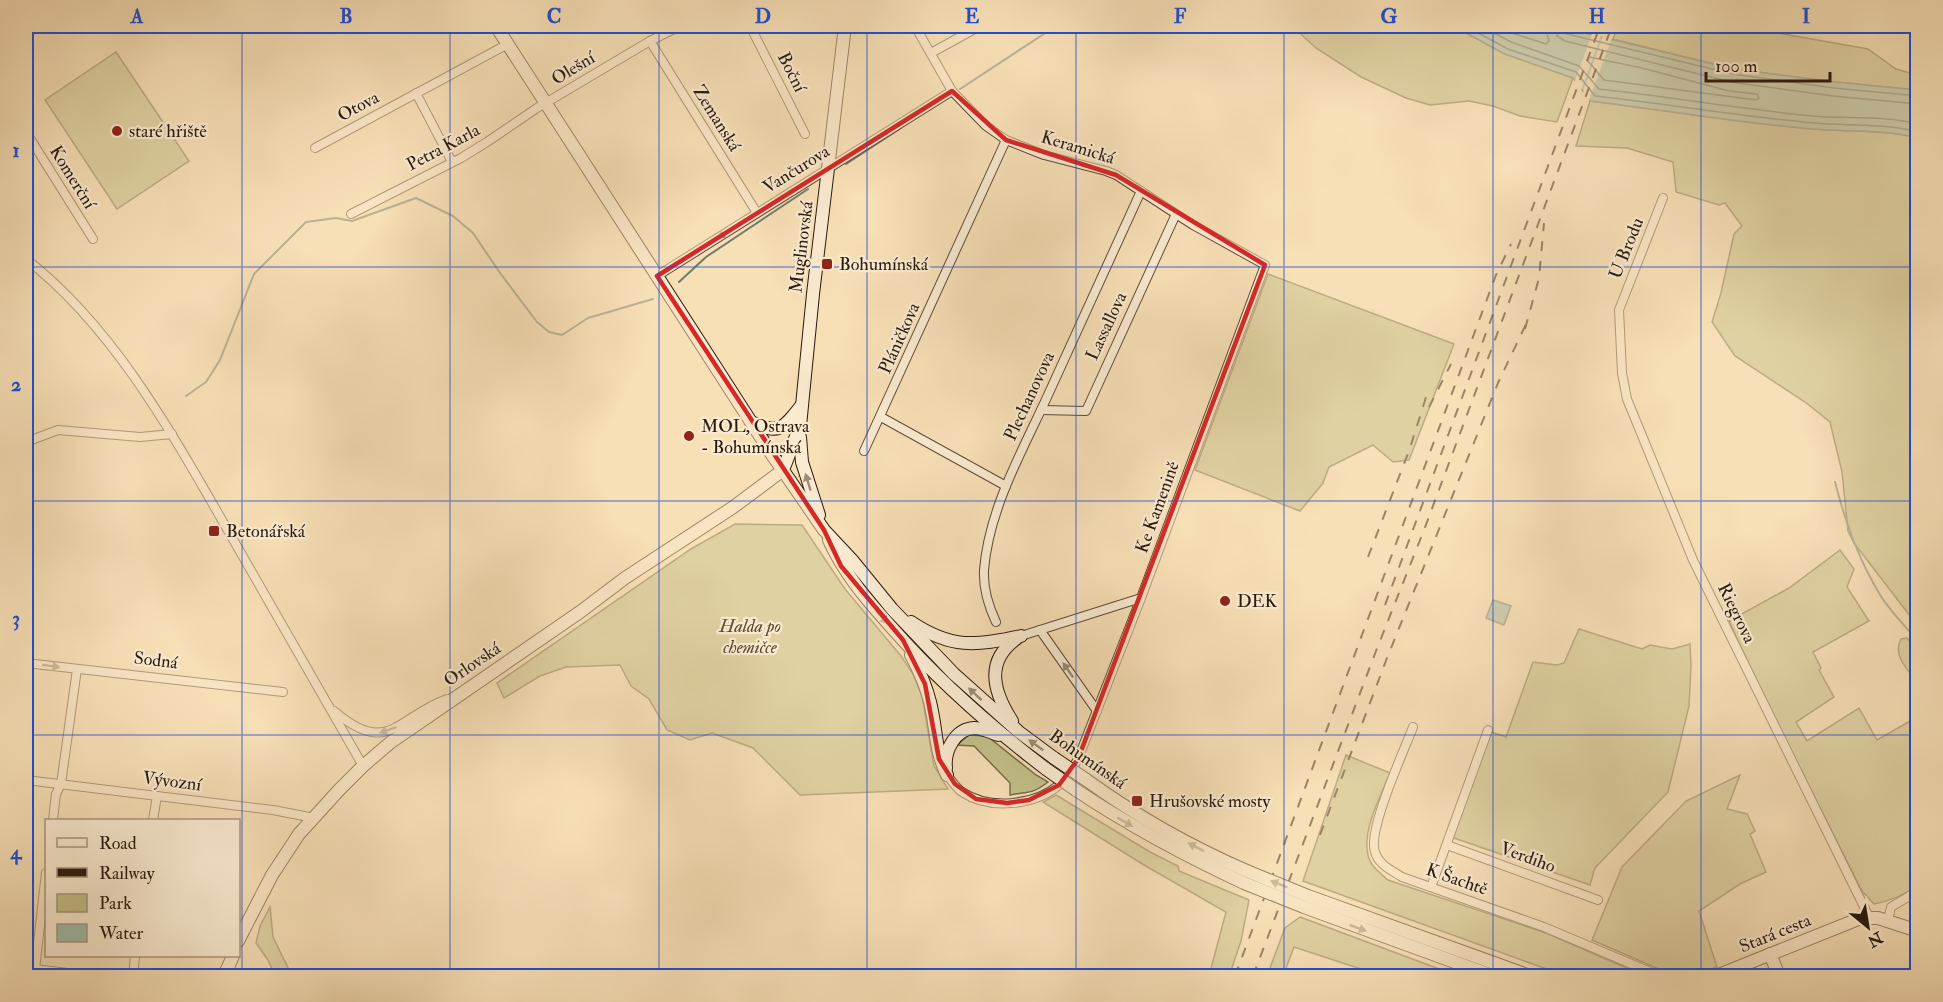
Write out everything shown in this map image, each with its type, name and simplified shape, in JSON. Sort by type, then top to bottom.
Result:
[{"type":"main road","name":"Bohumínská","points":[[496,26],[783,470],[824,530],[892,609],[954,674],[1019,732],[1112,799],[1247,877]]},
{"type":"main road","name":"Muglinovská","points":[[783,470],[799,432],[845,26]]},
{"type":"main road","points":[[751,422],[776,430],[788,423],[801,406]]},
{"type":"main road","points":[[799,432],[802,462],[824,530]]},
{"type":"main road","name":"Orlovská","points":[[240,938],[272,875],[299,834],[363,766],[391,742],[580,612],[625,578],[751,495],[783,470]]},
{"type":"main road","name":"Bohumínská","points":[[824,530],[841,566],[903,640],[952,690],[1017,747],[1076,790],[1121,820],[1157,840],[1493,976]]},
{"type":"main road","points":[[892,609],[922,629],[966,645],[992,643],[1021,636]]},
{"type":"main road","points":[[1019,732],[999,698],[995,684],[995,669],[1006,646],[1021,636]]},
{"type":"main road","points":[[903,640],[925,684],[939,759],[947,775]]},
{"type":"main road","points":[[947,775],[946,753],[952,741],[967,729],[989,732],[1017,747]]},
{"type":"main road","name":"Bohumínská","points":[[1306,902],[1530,976]]},
{"type":"main road","name":"Stará cesta","points":[[1716,976],[1853,921],[1869,917],[1888,920],[1917,931]]},
{"type":"main road","points":[[1770,954],[1779,976]]},
{"type":"main road","points":[[224,976],[233,957]]},
{"type":"street","name":"Olešní","points":[[546,104],[650,40],[680,26]]},
{"type":"street","name":"Boční","points":[[750,26],[805,134]]},
{"type":"street","name":"Keramická","points":[[915,26],[952,91],[986,126],[1006,140],[1044,155],[1106,171],[1265,265]]},
{"type":"street","points":[[931,53],[980,26]]},
{"type":"street","name":"Zemanská","points":[[650,40],[757,213]]},
{"type":"street","name":"Otova","points":[[315,148],[508,44]]},
{"type":"street","name":"Vančurova","points":[[657,276],[952,91]]},
{"type":"street","points":[[416,93],[452,162]]},
{"type":"street","name":"Petra Karla","points":[[351,214],[452,162],[546,104]]},
{"type":"street","name":"Komerční","points":[[26,132],[93,239]]},
{"type":"street","name":"Pláničkova","points":[[864,451],[1006,140]]},
{"type":"street","name":"Plechanovova","points":[[996,622],[986,595],[984,569],[988,545],[1006,486],[1142,191]]},
{"type":"street","name":"U Brodu","points":[[1619,310],[1663,198]]},
{"type":"street","name":"Lassallova","points":[[1041,410],[1086,411],[1176,214]]},
{"type":"street","points":[[26,259],[90,322],[129,370],[172,434],[363,766]]},
{"type":"street","name":"Ke Kamenině","points":[[947,775],[960,790],[968,795],[989,802],[1008,803],[1029,800],[1059,785],[1078,759],[1141,598],[1265,265]]},
{"type":"street","name":"Riegrova","points":[[1619,310],[1622,373],[1628,399],[1693,560],[1869,917]]},
{"type":"street","points":[[881,417],[1006,486]]},
{"type":"street","points":[[26,442],[58,430],[140,437],[172,434]]},
{"type":"street","points":[[1021,636],[1141,598]]},
{"type":"street","points":[[1040,630],[1097,711]]},
{"type":"street","name":"Sodná","points":[[26,663],[283,692]]},
{"type":"street","points":[[53,819],[56,794],[61,784],[77,669]]},
{"type":"street","points":[[330,707],[355,727],[367,732],[385,733],[436,703],[458,695]]},
{"type":"street","name":"K Šachtě","points":[[1413,727],[1375,826],[1374,850],[1381,863],[1402,877],[1544,927],[1660,976]]},
{"type":"street","points":[[1431,887],[1488,730]]},
{"type":"street","name":"Vývozní","points":[[26,780],[273,810],[314,818]]},
{"type":"street","points":[[153,819],[157,796]]},
{"type":"street","name":"Verdiho","points":[[1447,845],[1598,900]]},
{"type":"street","points":[[45,879],[30,969],[93,976]]},
{"type":"street","points":[[1888,920],[1892,907],[1917,891]]},
{"type":"street","points":[[132,976],[135,957]]},
{"type":"highlighted area","points":[[952,91],[1006,140],[1116,175],[1265,265],[1078,759],[1059,785],[1029,800],[1007,803],[976,799],[955,784],[939,759],[925,684],[903,640],[841,566],[824,530],[657,276]]},
{"type":"green space","points":[[1292,26],[1453,26],[1505,54],[1573,78],[1557,122],[1520,116],[1493,106],[1469,101],[1430,105],[1406,98],[1361,77],[1316,48]]},
{"type":"green space","points":[[1618,26],[1738,26],[1868,49],[1896,69],[1917,75],[1917,90],[1734,69],[1613,39]]},
{"type":"green space","name":"staré hřiště","points":[[116,52],[189,161],[117,209],[45,100]]},
{"type":"green space","points":[[1590,101],[1757,123],[1813,129],[1878,132],[1917,138],[1917,625],[1854,543],[1848,531],[1842,472],[1830,422],[1805,402],[1735,356],[1712,322],[1734,234],[1742,226],[1725,203],[1719,205],[1676,192],[1673,162],[1627,148],[1576,146]]},
{"type":"green space","points":[[1268,274],[1454,344],[1409,460],[1393,462],[1373,445],[1329,467],[1323,483],[1300,511],[1195,470]]},
{"type":"green space","name":"Halda po chemičce","points":[[735,524],[802,525],[845,589],[901,656],[913,674],[922,696],[934,766],[948,789],[800,795],[753,748],[712,733],[690,740],[667,730],[649,699],[631,686],[620,665],[566,667],[540,676],[504,698],[497,683],[691,549]]},
{"type":"green space","points":[[1840,550],[1854,569],[1847,587],[1869,621],[1813,652],[1821,668],[1819,670],[1834,697],[1796,722],[1807,741],[1859,708],[1877,740],[1917,717],[1917,886],[1897,897],[1874,904],[1862,891],[1770,709],[1729,621],[1789,588]]},
{"type":"green space","points":[[1579,629],[1642,649],[1650,645],[1672,649],[1690,644],[1691,666],[1689,706],[1668,792],[1595,868],[1590,885],[1451,837],[1491,732],[1506,737],[1533,662],[1557,665],[1564,663]]},
{"type":"green space","points":[[1907,638],[1917,651],[1917,682],[1902,662],[1898,651],[1901,639]]},
{"type":"green space","points":[[969,735],[987,736],[1048,782],[1034,791],[1010,795],[1010,783],[974,746],[957,745]]},
{"type":"green space","points":[[1346,755],[1390,773],[1373,813],[1367,845],[1371,863],[1388,880],[1546,933],[1645,976],[1566,976],[1303,881]]},
{"type":"green space","points":[[1740,775],[1727,809],[1747,814],[1755,831],[1750,834],[1766,872],[1740,884],[1699,911],[1717,967],[1691,976],[1675,976],[1592,940],[1622,867],[1686,801]]},
{"type":"green space","points":[[1056,795],[1150,852],[1178,866],[1179,871],[1249,900],[1241,941],[1229,976],[1209,976],[1226,912],[1144,865],[1043,802]]},
{"type":"green space","points":[[270,907],[273,937],[292,976],[275,976],[268,960],[256,943],[260,926]]},
{"type":"green space","points":[[1300,917],[1458,976],[1382,976],[1294,947],[1283,976],[1267,976],[1285,928]]},
{"type":"water","points":[[1453,26],[1555,26],[1734,69],[1917,90],[1917,138],[1878,132],[1813,129],[1757,123],[1590,101],[1573,78],[1505,54]]},
{"type":"water","points":[[1493,600],[1511,606],[1504,625],[1486,618]]},
{"type":"pier","points":[[1593,31],[1602,33],[1580,93],[1574,84]]},
{"type":"pier","points":[[1604,33],[1613,35],[1588,103],[1582,95]]},
{"type":"waterway","points":[[960,89],[1056,26]]},
{"type":"waterway","points":[[846,164],[901,128]]},
{"type":"waterway","points":[[679,282],[706,257],[808,189]]},
{"type":"waterway","points":[[186,396],[206,382],[220,360],[254,274],[306,222],[336,218],[352,221],[416,198],[453,216],[473,233],[537,322],[549,332],[562,335],[588,318],[653,299]]},
{"type":"waterway","points":[[1835,482],[1860,556],[1874,584],[1886,604],[1918,641]]},
{"type":"railway","points":[[1385,605],[1600,26]]},
{"type":"railway","points":[[1253,976],[1424,530],[1612,26]]},
{"type":"railway","points":[[1525,329],[1539,278],[1544,223]]},
{"type":"railway","points":[[1235,976],[1496,275],[1511,244]]},
{"type":"railway","points":[[1320,835],[1387,658],[1498,383],[1527,322]]},
{"type":"railway","points":[[1429,407],[1451,364]]},
{"type":"railway","points":[[1368,557],[1409,451],[1428,391]]},
{"type":"place","name":"staré hřiště","points":[[117,131]]},
{"type":"place","name":"Bohumínská","points":[[827,264]]},
{"type":"place","name":"MOL, Ostrava - Bohumínská","points":[[689,436]]},
{"type":"place","name":"Betonářská","points":[[214,531]]},
{"type":"place","name":"DEK","points":[[1225,601]]},
{"type":"place","name":"Hrušovské mosty","points":[[1137,801]]}]
